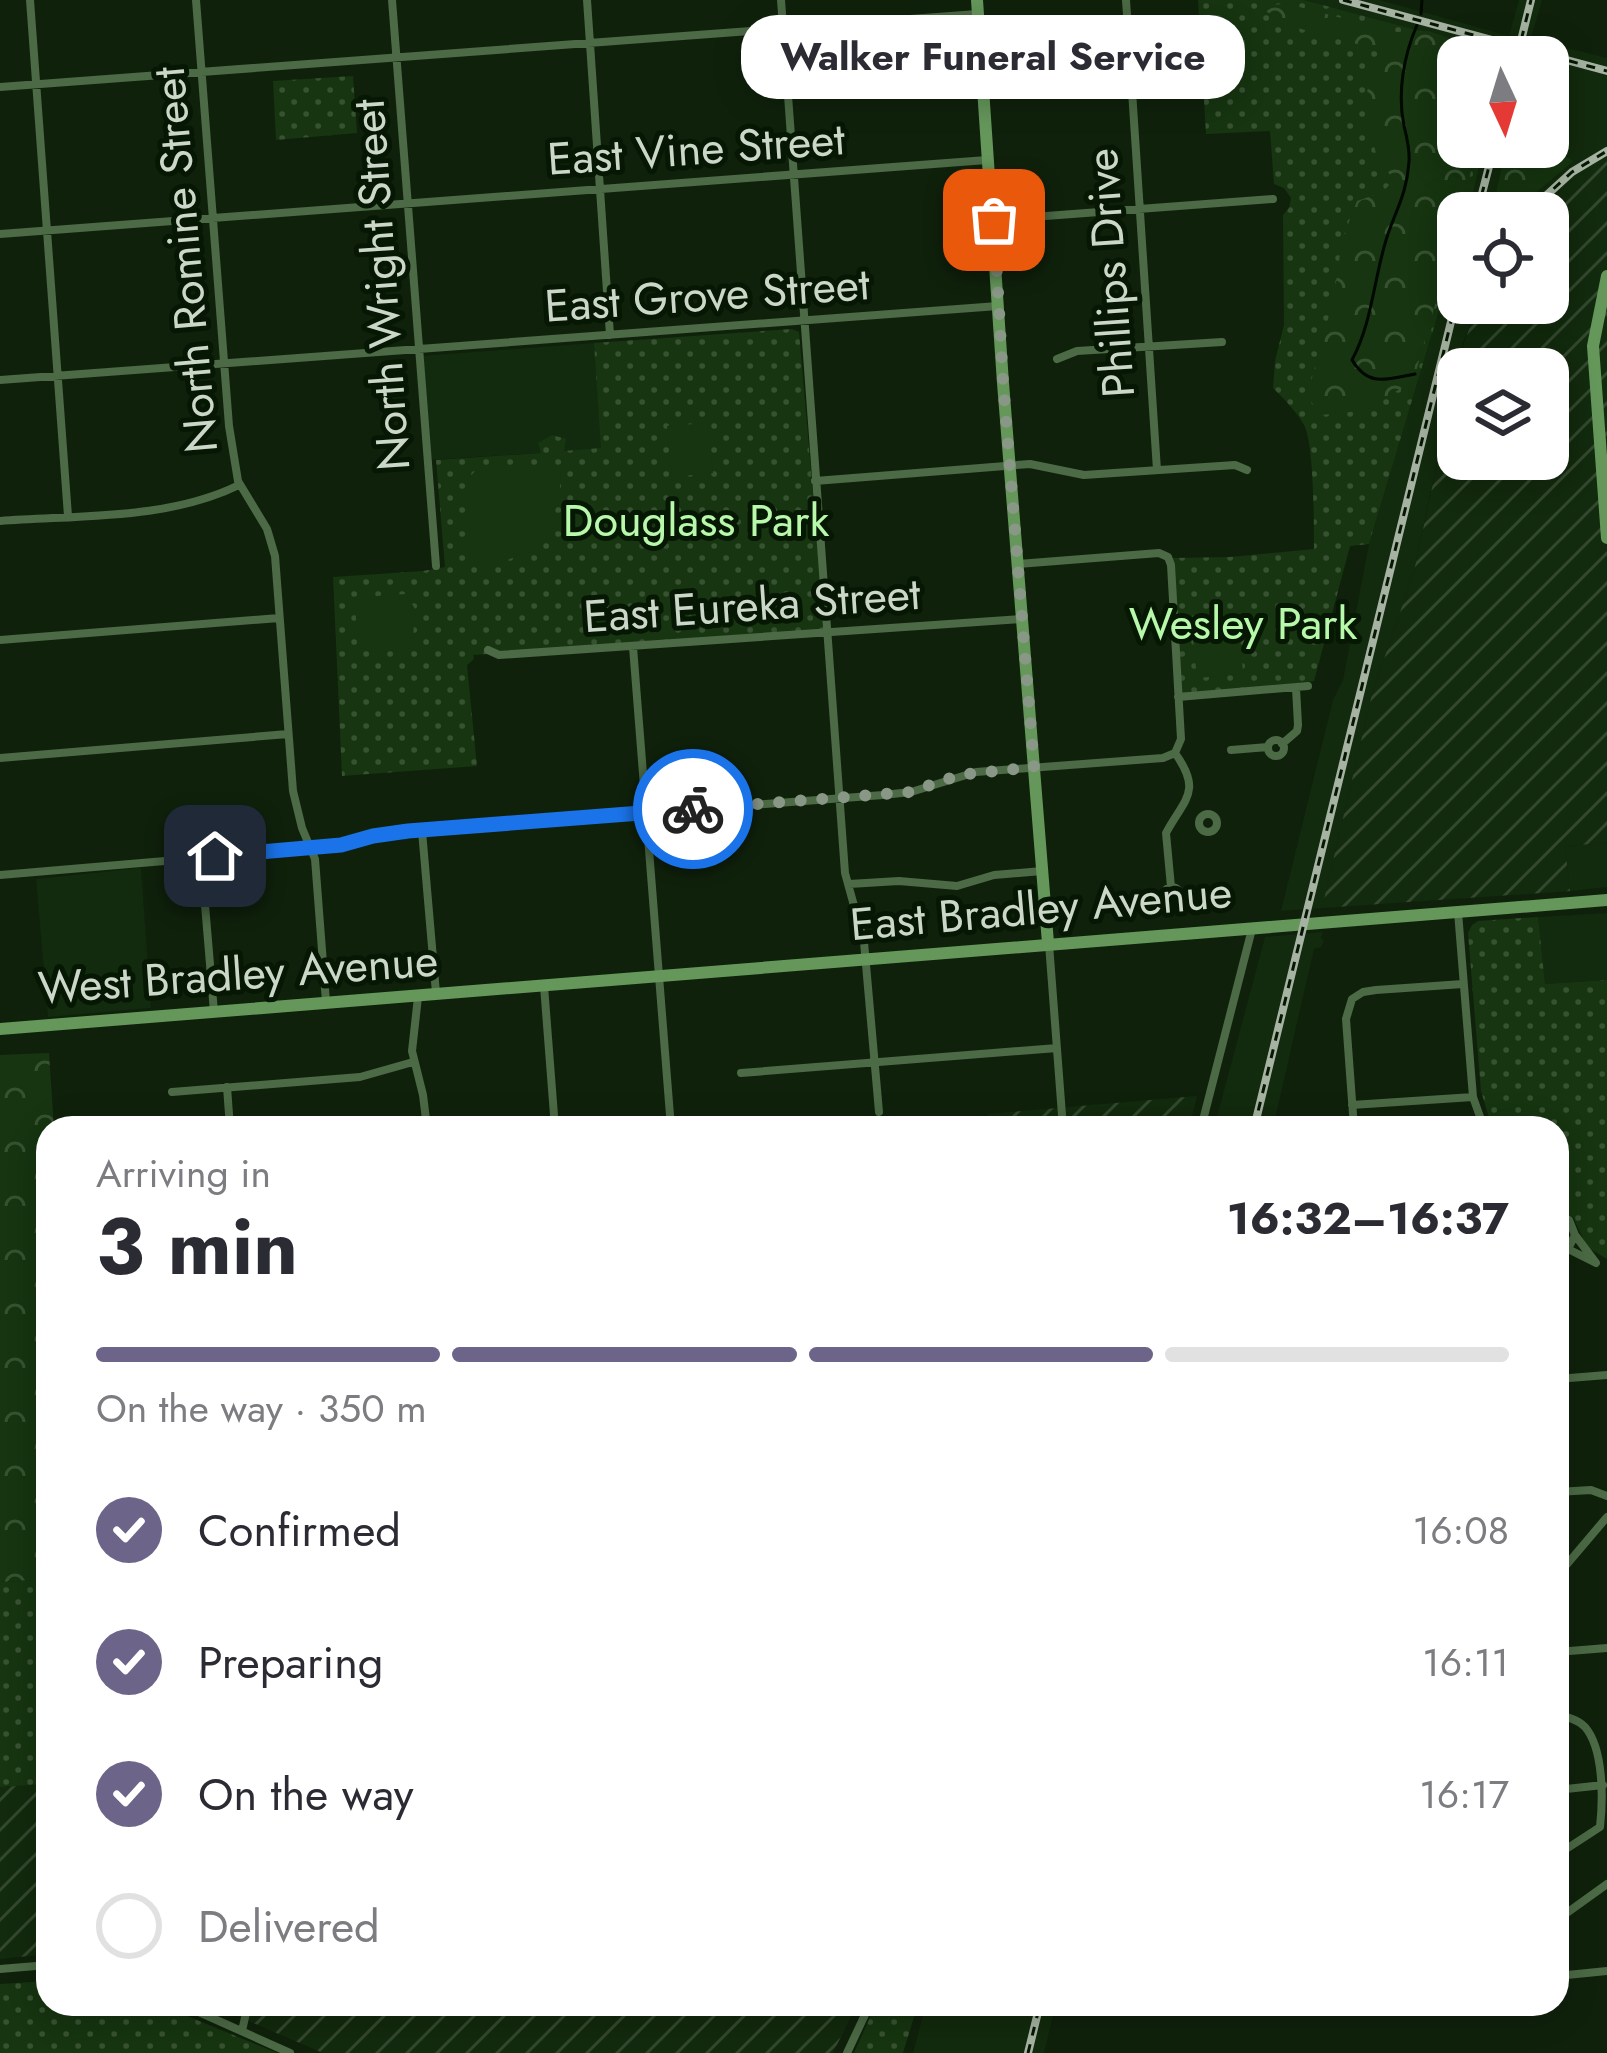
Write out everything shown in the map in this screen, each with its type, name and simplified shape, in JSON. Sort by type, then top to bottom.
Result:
[{"type":"main road","points":[[978,7],[1048,943]]},
{"type":"main road","points":[[1607,276],[1592,346],[1607,538]]},
{"type":"main road","name":"East Bradley Avenue","points":[[481,992],[1607,900]]},
{"type":"main road","name":"West Bradley Avenue","points":[[0,1029],[481,992]]},
{"type":"street","points":[[30,0],[68,516]]},
{"type":"street","name":"North Romine Street","points":[[196,0],[229,426],[239,485],[271,540],[293,791],[315,860],[326,1004]]},
{"type":"street","name":"North Wright Street","points":[[392,0],[436,566]]},
{"type":"street","points":[[587,0],[610,335]]},
{"type":"street","points":[[781,0],[845,873],[866,957],[879,1112]]},
{"type":"street","name":"Phillips Drive","points":[[1126,0],[1156,470]]},
{"type":"street","points":[[0,87],[783,30],[978,7]]},
{"type":"street","name":"East Vine Street","points":[[0,234],[989,160]]},
{"type":"street","points":[[994,220],[1273,199]]},
{"type":"street","name":"East Grove Street","points":[[0,380],[1000,306]]},
{"type":"street","points":[[1057,359],[1077,351],[1222,342]]},
{"type":"street","points":[[815,481],[1040,464],[1084,475],[1234,465],[1247,470]]},
{"type":"street","points":[[0,521],[182,506],[239,485]]},
{"type":"street","points":[[1017,564],[1159,553],[1168,557],[1181,739],[1175,753]]},
{"type":"street","points":[[0,640],[279,618]]},
{"type":"street","name":"East Eureka Street","points":[[488,650],[499,655],[1022,619]]},
{"type":"street","points":[[633,647],[670,1116]]},
{"type":"street","points":[[1178,697],[1308,686]]},
{"type":"street","points":[[1231,750],[1268,747],[1277,756],[1283,751],[1282,744],[1298,727],[1296,688]]},
{"type":"street","points":[[0,758],[288,734]]},
{"type":"street","points":[[0,875],[341,845],[391,832],[910,792],[959,775],[1175,753]]},
{"type":"street","points":[[1171,887],[1166,833],[1185,806],[1190,788],[1175,753]]},
{"type":"street","points":[[1185,806],[1200,818]]},
{"type":"street","points":[[422,831],[436,995]]},
{"type":"street","points":[[201,857],[214,1012]]},
{"type":"street","points":[[849,884],[899,881],[957,886],[994,875],[1042,872]]},
{"type":"street","points":[[1458,912],[1473,1097],[1480,1116]]},
{"type":"street","points":[[1204,1116],[1252,928]]},
{"type":"street","points":[[1048,943],[1063,1116]]},
{"type":"street","points":[[1353,1116],[1346,1019],[1352,999],[1363,992],[1463,984]]},
{"type":"street","points":[[544,986],[554,1116]]},
{"type":"street","points":[[418,997],[413,1062],[426,1116]]},
{"type":"street","points":[[741,1073],[1057,1048]]},
{"type":"street","points":[[172,1091],[360,1077],[413,1062]]},
{"type":"street","points":[[227,1087],[229,1116]]},
{"type":"street","points":[[1352,1105],[1473,1097]]},
{"type":"street","points":[[1569,1220],[1596,1263]]},
{"type":"street","points":[[1569,1241],[1575,1235]]},
{"type":"street","points":[[1569,1252],[1607,1269]]},
{"type":"street","points":[[1569,1378],[1607,1375]]},
{"type":"street","points":[[1569,1491],[1591,1490],[1607,1496]]},
{"type":"street","points":[[1569,1562],[1607,1517]]},
{"type":"street","points":[[1569,1651],[1607,1648]]},
{"type":"street","points":[[1569,1718],[1586,1729],[1605,1785],[1600,1827],[1569,1847]]},
{"type":"street","points":[[1569,1789],[1605,1785]]},
{"type":"street","points":[[1569,1911],[1607,1883]]},
{"type":"street","points":[[0,1969],[36,1966]]},
{"type":"street","points":[[1569,1975],[1607,1971]]},
{"type":"street","points":[[208,2016],[290,2053]]},
{"type":"street","points":[[242,2031],[245,2016]]},
{"type":"street","points":[[847,2053],[864,2016]]},
{"type":"shaded area","points":[[1304,0],[1380,0],[1509,36],[1438,36]]},
{"type":"shaded area","points":[[1519,0],[1542,0],[1532,36],[1509,36]]},
{"type":"shaded area","points":[[1569,48],[1607,58],[1607,161],[1560,192],[1473,192],[1479,168],[1569,168]]},
{"type":"shaded area","points":[[1607,161],[1607,843],[1565,846],[1570,891],[1322,908],[1372,694],[1414,571],[1437,465],[1437,480],[1569,480],[1569,348],[1462,348],[1471,324],[1569,324],[1569,192],[1560,192]]},
{"type":"shaded area","points":[[1437,317],[1437,324],[1470,324],[1461,348],[1437,348],[1437,462],[1414,571],[1372,694],[1322,908],[1281,911],[1333,700],[1343,680],[1369,544]]},
{"type":"shaded area","points":[[594,343],[602,449],[428,460],[420,356]]},
{"type":"shaded area","points":[[1607,843],[1607,887],[1570,891],[1565,846]]},
{"type":"shaded area","points":[[141,868],[151,1008],[48,1017],[36,879]]},
{"type":"shaded area","points":[[1607,913],[1607,980],[1545,984],[1538,917]]},
{"type":"shaded area","points":[[1323,932],[1324,941],[1314,949],[1276,1116],[1217,1116],[1265,937]]},
{"type":"shaded area","points":[[1197,1096],[1192,1116],[988,1114]]},
{"type":"shaded area","points":[[36,1785],[36,1955],[0,1959],[0,1787]]},
{"type":"shaded area","points":[[237,2016],[851,2016],[833,2053],[323,2053]]},
{"type":"shaded area","points":[[923,2016],[1053,2016],[1044,2053],[913,2053]]},
{"type":"green space","name":"Wesley Park","points":[[1198,0],[1304,0],[1439,36],[1437,168],[1479,168],[1473,192],[1437,192],[1437,317],[1369,544],[1350,546],[1314,681],[1178,697],[1172,558],[1314,549],[1307,434],[1273,388],[1284,325],[1283,215],[1291,198],[1274,184],[1270,131],[1206,134]]},
{"type":"green space","points":[[1288,4],[1395,32],[1428,31],[1443,36],[1437,36],[1437,168],[1472,168],[1466,192],[1437,192],[1437,298],[1413,382],[1360,411],[1321,415],[1307,396],[1334,297],[1342,240],[1357,201],[1383,192],[1394,179],[1378,161],[1363,106],[1379,50],[1279,23],[1260,5]]},
{"type":"green space","points":[[353,76],[357,133],[276,140],[273,81]]},
{"type":"green space","points":[[1502,168],[1565,168],[1537,192],[1496,192]]},
{"type":"green space","name":"Douglass Park","points":[[799,332],[825,632],[473,655],[467,665],[477,766],[342,776],[333,577],[445,567],[436,460],[541,453],[538,443],[552,435],[566,439],[564,451],[601,448],[594,343]]},
{"type":"green space","points":[[708,423],[713,473],[672,477],[667,426]]},
{"type":"green space","points":[[476,470],[560,471],[556,509],[538,540],[509,560],[491,565],[471,566],[468,479]]},
{"type":"green space","points":[[406,594],[415,609],[413,637],[387,652],[358,645],[355,604],[362,597]]},
{"type":"green space","points":[[1240,634],[1243,674],[1197,678],[1193,638]]},
{"type":"green space","points":[[1538,917],[1545,984],[1607,980],[1607,1259],[1587,1247],[1569,1215],[1569,1116],[1488,1116],[1481,1091],[1468,933],[1478,921]]},
{"type":"green space","points":[[49,1053],[53,1116],[36,1116],[36,1580],[0,1582],[0,1055]]},
{"type":"green space","points":[[36,1580],[36,1785],[0,1787],[0,1582]]},
{"type":"green space","points":[[36,1982],[36,2016],[187,2016],[277,2053],[0,2053],[0,1984]]},
{"type":"green space","points":[[871,2016],[914,2016],[903,2053],[854,2053]]},
{"type":"waterway","points":[[1421,14],[1422,0]]},
{"type":"waterway","points":[[1415,374],[1372,378],[1352,360],[1365,330],[1383,250],[1406,182],[1409,153],[1402,87],[1417,25]]},
{"type":"railway","points":[[1343,0],[1607,71]]},
{"type":"railway","points":[[1522,36],[1531,0]]},
{"type":"railway","points":[[1550,192],[1607,151]]},
{"type":"railway","points":[[1482,192],[1489,168]]},
{"type":"railway","points":[[1257,1116],[1450,324]]},
{"type":"railway","points":[[1028,2053],[1037,2016]]},
{"type":"way so far","points":[[693,809],[910,792],[959,775],[1034,767],[994,220]]},
{"type":"place","name":"Walker Funeral Service","points":[[994,220]]},
{"type":"route","points":[[215,856],[341,845],[408,831],[693,809]]}]
